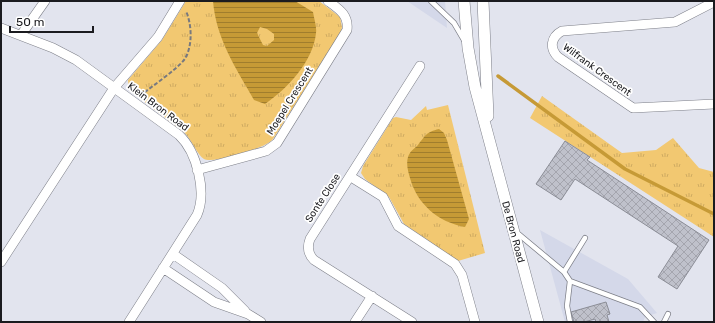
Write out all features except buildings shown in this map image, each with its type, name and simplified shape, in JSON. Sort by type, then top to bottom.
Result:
[{"type":"street","points":[[21,35],[45,1]]},
{"type":"street","name":"Moepel Crescent","points":[[197,170],[266,151],[276,143],[347,30],[347,21],[343,12],[328,1]]},
{"type":"street","name":"De Bron Road","points":[[464,1],[468,48],[475,87],[538,322]]},
{"type":"street","name":"De Bron Road","points":[[483,1],[489,142]]},
{"type":"street","name":"Wilfrank Crescent","points":[[714,2],[675,22],[562,31],[555,36],[552,45],[553,50],[558,57],[633,108],[714,104]]},
{"type":"street","points":[[1,262],[114,88],[158,37],[182,3]]},
{"type":"street","name":"Klein Bron Road","points":[[1,28],[21,35],[76,60],[185,142],[190,149],[197,170],[202,194],[202,205],[198,215],[129,322]]},
{"type":"street","name":"Sonte Close","points":[[372,296],[314,260],[308,248],[310,239],[351,177],[420,66]]},
{"type":"street","points":[[351,177],[383,197],[398,226],[455,264],[462,275],[475,322]]},
{"type":"street","points":[[173,254],[222,288],[248,314]]},
{"type":"street","points":[[163,268],[214,302],[248,314],[261,322]]},
{"type":"street","points":[[196,290],[205,276]]},
{"type":"street","points":[[355,322],[372,296],[412,322]]},
{"type":"lane","points":[[430,1],[458,28],[468,48]]},
{"type":"lane","points":[[512,229],[564,272],[570,281],[640,307],[654,322]]},
{"type":"lane","points":[[564,272],[584,238]]},
{"type":"lane","points":[[570,281],[567,306],[570,322]]},
{"type":"lane","points":[[664,322],[668,314]]},
{"type":"path","points":[[133,102],[183,60],[188,51],[191,26],[182,3]]},
{"type":"shaded area","points":[[213,1],[295,1],[313,12],[316,26],[314,44],[298,74],[282,91],[265,104],[254,100],[240,76],[223,41],[215,15]],"holes":[[[260,27],[267,29],[274,34],[274,40],[267,46],[263,45],[257,33]]]},
{"type":"shaded area","points":[[407,1],[445,1],[447,28]]},
{"type":"shaded area","points":[[439,129],[444,133],[447,140],[469,219],[465,227],[446,221],[423,204],[413,187],[409,175],[407,162],[410,153],[426,135]]},
{"type":"shaded area","points":[[540,230],[628,279],[657,313],[645,317],[643,322],[565,322]]},
{"type":"green space","points":[[186,1],[319,1],[340,17],[342,27],[341,32],[269,143],[251,151],[228,157],[209,160],[204,159],[184,132],[129,90],[128,80],[162,40]]},
{"type":"green space","points":[[542,96],[622,153],[656,150],[673,138],[699,168],[714,172],[714,237],[530,118]]},
{"type":"green space","points":[[448,105],[485,253],[458,261],[404,224],[389,197],[365,179],[361,173],[363,166],[393,118],[396,117],[411,120],[426,106],[427,110]]},
{"type":"waterway","points":[[498,76],[625,169],[714,214]]}]
